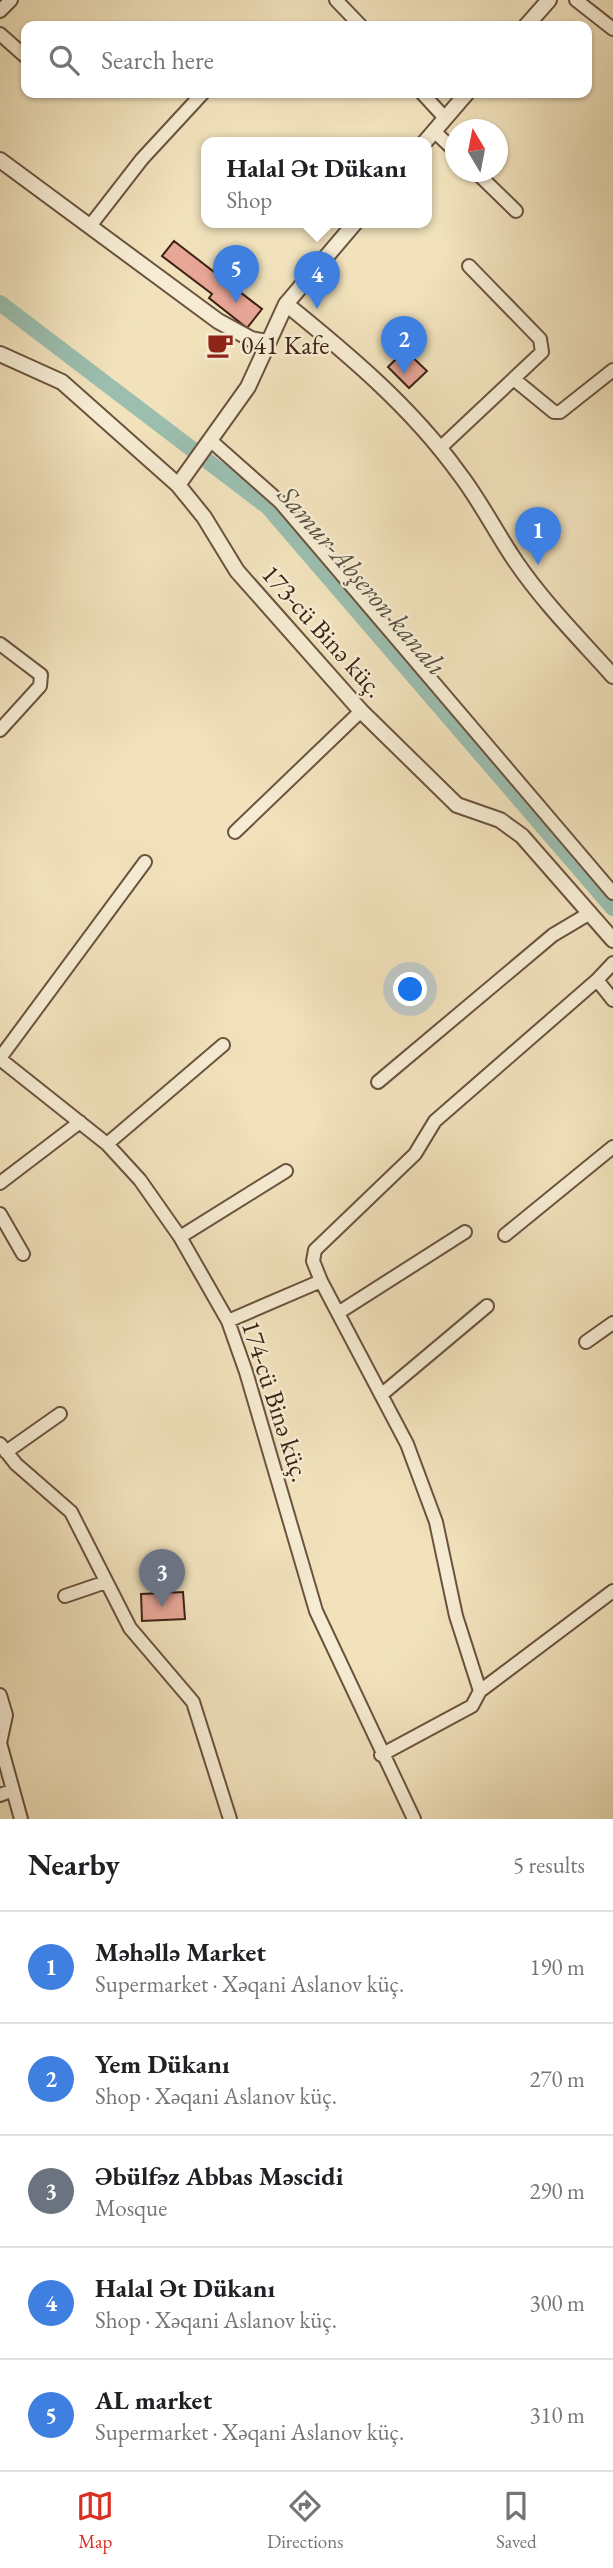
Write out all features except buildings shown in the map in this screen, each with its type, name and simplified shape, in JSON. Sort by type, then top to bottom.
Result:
[{"type":"street","points":[[0,11],[10,0]]},
{"type":"street","points":[[336,0],[356,21]]},
{"type":"street","points":[[530,21],[549,0]]},
{"type":"street","points":[[576,0],[613,29]]},
{"type":"street","points":[[0,34],[21,53]]},
{"type":"street","points":[[90,226],[142,159],[198,98]]},
{"type":"street","points":[[427,98],[445,118]]},
{"type":"street","points":[[429,137],[463,98]]},
{"type":"street","points":[[434,131],[445,142]]},
{"type":"street","points":[[0,160],[218,321],[251,339],[267,342]]},
{"type":"street","points":[[486,182],[516,211]]},
{"type":"street","points":[[177,485],[248,387],[286,304],[351,228]]},
{"type":"street","points":[[439,449],[542,352],[543,345],[469,266]]},
{"type":"street","points":[[286,304],[341,349],[390,395],[439,449],[459,472],[517,563],[613,676]]},
{"type":"street","name":"173-cü Binə küç.","points":[[0,354],[62,382],[177,485],[204,517],[237,571],[361,711],[457,805],[512,827],[613,940]]},
{"type":"street","points":[[515,380],[554,412],[560,412],[613,370]]},
{"type":"street","points":[[210,440],[280,502],[613,893]]},
{"type":"street","points":[[0,644],[41,675],[40,686],[0,730]]},
{"type":"street","points":[[235,832],[361,711]]},
{"type":"street","points":[[0,1059],[145,862]]},
{"type":"street","points":[[378,1082],[553,935],[590,913]]},
{"type":"street","points":[[480,1690],[456,1616],[427,1497],[407,1444],[321,1281],[313,1261],[315,1250],[415,1154],[435,1121],[597,980],[613,962]]},
{"type":"street","points":[[597,980],[613,1000]]},
{"type":"street","points":[[107,1144],[223,1045]]},
{"type":"street","name":"174-cü Binə küç.","points":[[0,1059],[107,1144],[140,1180],[180,1237],[228,1321],[246,1372],[316,1611],[381,1755],[414,1819]]},
{"type":"street","points":[[0,1183],[80,1122]]},
{"type":"street","points":[[505,1235],[613,1147]]},
{"type":"street","points":[[180,1237],[286,1171]]},
{"type":"street","points":[[0,1214],[23,1254]]},
{"type":"street","points":[[338,1313],[465,1232]]},
{"type":"street","points":[[228,1321],[321,1281]]},
{"type":"street","points":[[382,1395],[487,1306]]},
{"type":"street","points":[[586,1342],[613,1323]]},
{"type":"street","points":[[60,1414],[3,1448],[71,1512],[130,1628],[193,1702],[230,1819]]},
{"type":"street","points":[[65,1596],[106,1582]]},
{"type":"street","points":[[381,1755],[472,1706],[480,1690],[613,1591]]},
{"type":"street","points":[[0,1695],[6,1715],[0,1743],[21,1819]]},
{"type":"street","points":[[0,1795],[13,1790]]},
{"type":"waterway","name":"Samur-Abşeron kanalı","points":[[0,303],[268,507],[613,908]]},
{"type":"place","name":"AL market","points":[[236,303]]},
{"type":"place","name":"Halal Ət Dükanı","points":[[317,309]]},
{"type":"place","name":"041 Kafe","points":[[220,345]]},
{"type":"place","name":"Yem Dükanı","points":[[404,374]]},
{"type":"place","name":"Məhəllə Market","points":[[538,565]]},
{"type":"place","name":"Əbülfəz Abbas Məscidi","points":[[162,1607]]}]
